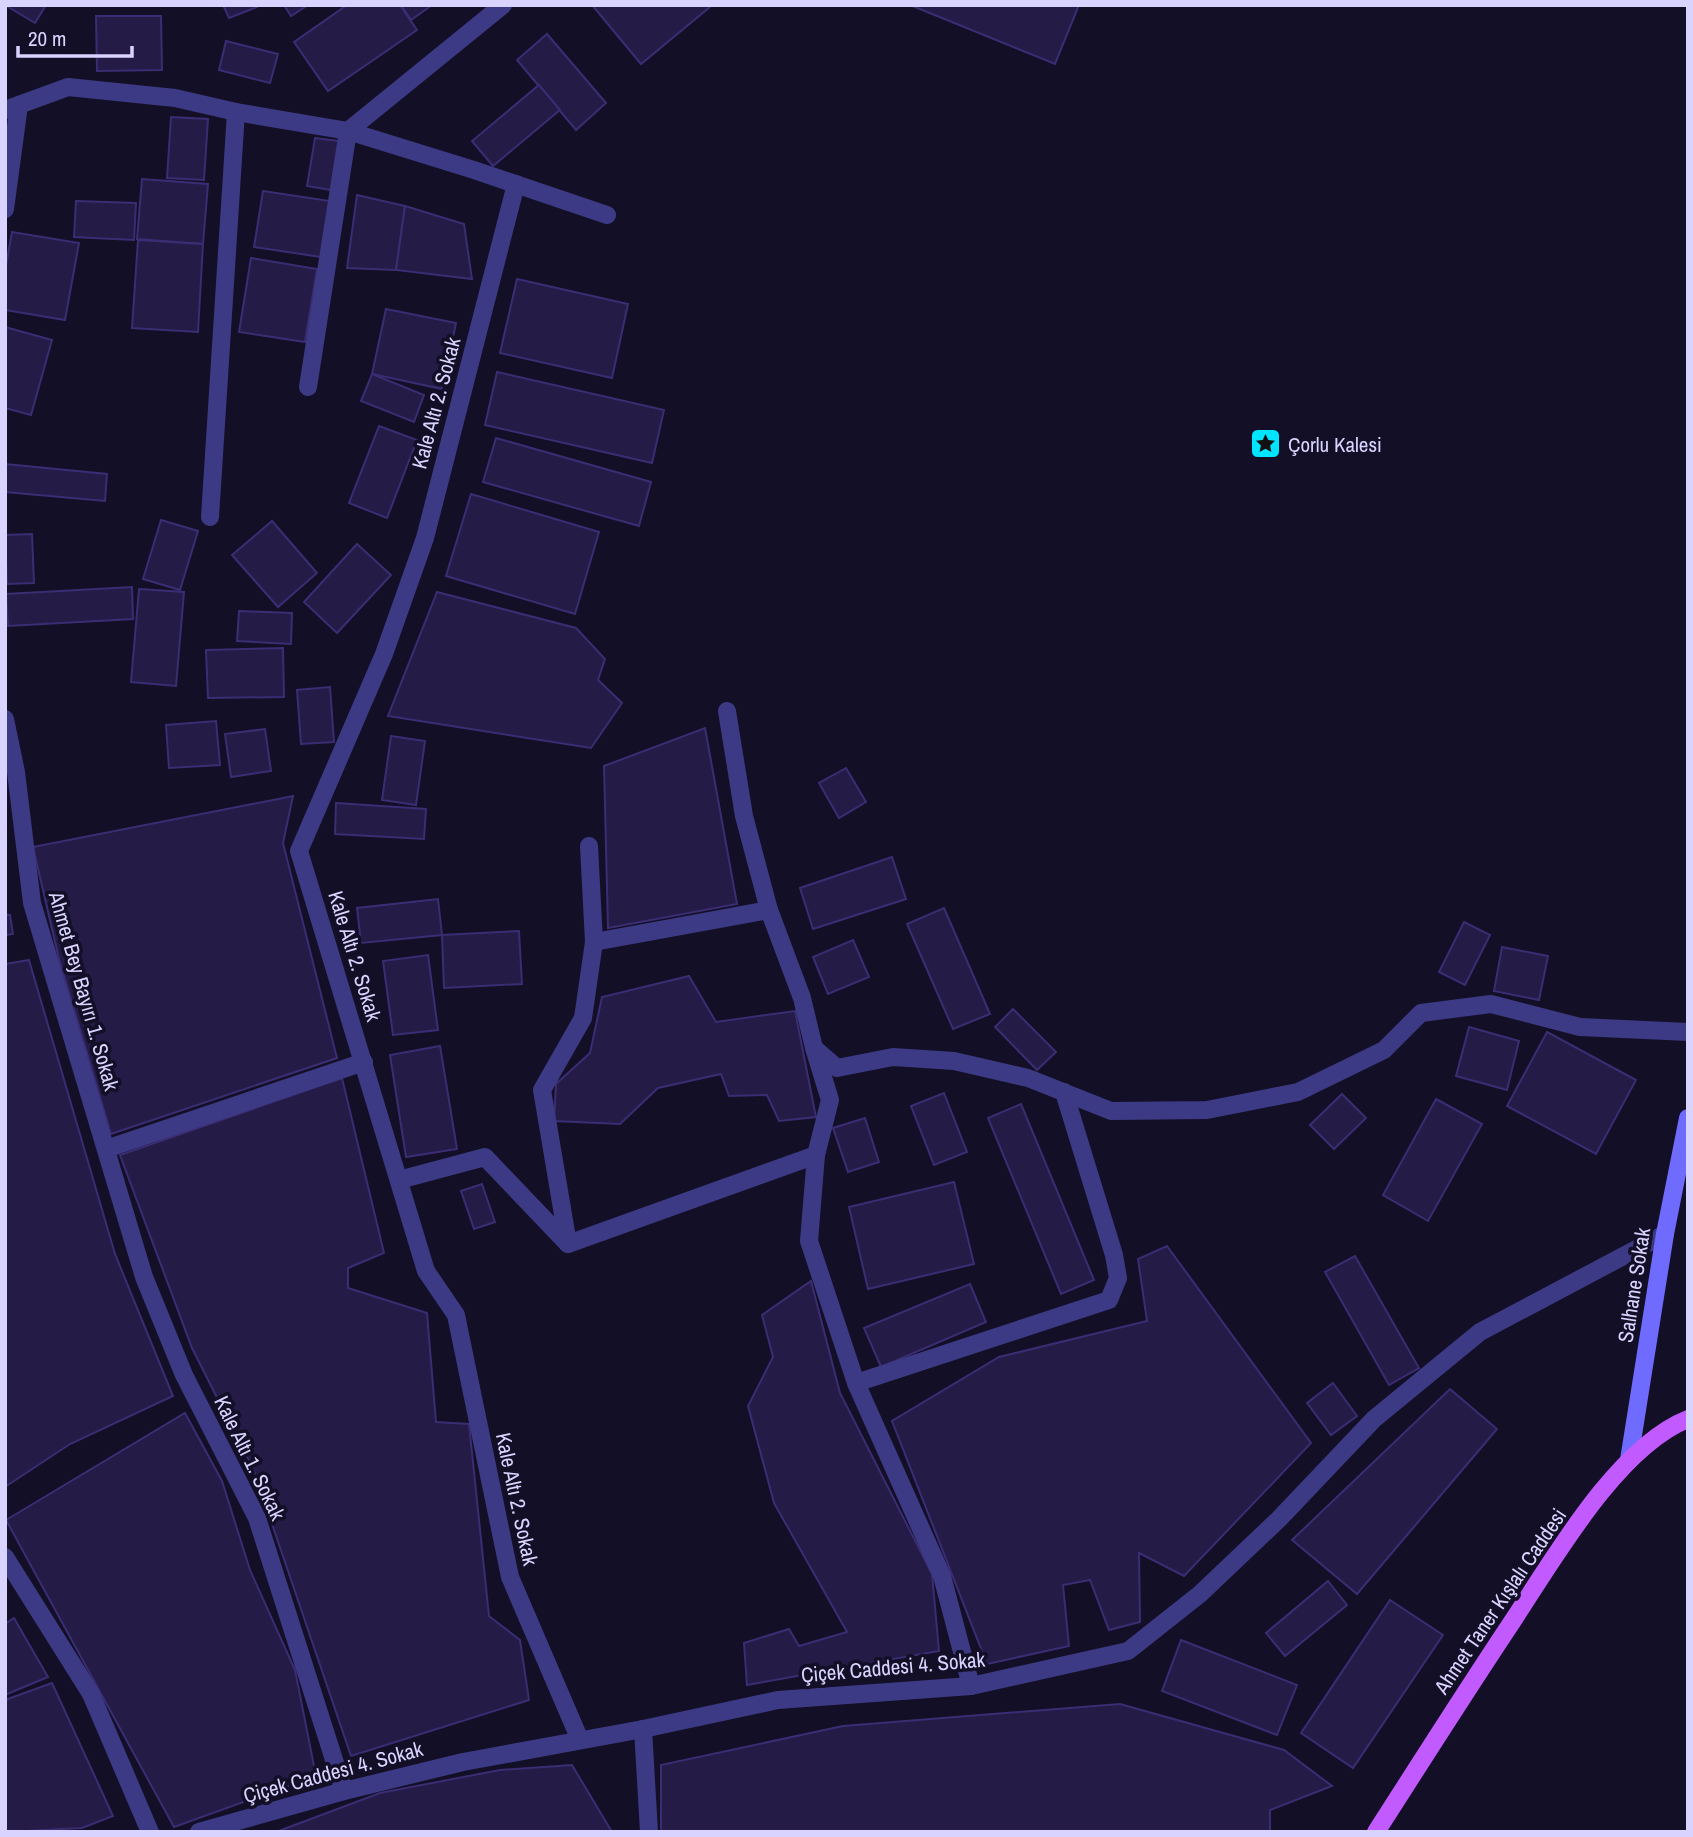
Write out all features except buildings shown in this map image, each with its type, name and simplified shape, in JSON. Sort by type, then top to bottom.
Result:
[{"type":"main road","name":"Ahmet Taner Kışlalı Caddesi","points":[[1376,1832],[1578,1522],[1629,1460],[1677,1423],[1688,1419]]},
{"type":"street","points":[[308,387],[348,131],[503,5]]},
{"type":"street","points":[[5,209],[12,107],[68,87],[175,98],[236,112],[348,131],[607,215]]},
{"type":"street","points":[[210,517],[236,112]]},
{"type":"street","name":"Kale Altı 2. Sokak","points":[[516,184],[425,538],[384,654],[299,851],[426,1271],[456,1315],[510,1577],[580,1740]]},
{"type":"street","points":[[727,712],[744,816],[769,910],[802,998],[830,1100],[816,1155],[809,1241],[856,1383],[942,1576],[971,1686]]},
{"type":"street","name":"Ahmet Bey Bayırı 1. Sokak","points":[[5,719],[16,772],[32,903],[106,1149]]},
{"type":"street","points":[[568,1244],[542,1090],[583,1018],[594,942],[589,846]]},
{"type":"street","points":[[594,942],[769,910]]},
{"type":"street","points":[[814,1048],[837,1068],[892,1057],[954,1061],[1027,1078],[1111,1111],[1207,1110],[1298,1092],[1384,1050],[1421,1013],[1492,1004],[1580,1027],[1688,1032]]},
{"type":"street","points":[[106,1149],[364,1062]]},
{"type":"street","points":[[856,1383],[1109,1300],[1118,1278],[1114,1255],[1064,1092]]},
{"type":"street","name":"Salhane Sokak","points":[[1629,1460],[1665,1234],[1688,1118]]},
{"type":"street","name":"Kale Altı 1. Sokak","points":[[106,1149],[144,1277],[159,1314],[184,1375],[257,1518],[344,1791]]},
{"type":"street","points":[[568,1244],[816,1155]]},
{"type":"street","points":[[400,1180],[485,1157],[568,1244]]},
{"type":"street","name":"Çiçek Caddesi 4. Sokak","points":[[199,1832],[344,1791],[463,1762],[643,1729],[778,1700],[971,1686],[1128,1651],[1200,1594],[1269,1528],[1374,1419],[1480,1332],[1665,1234]]},
{"type":"street","points":[[5,1557],[92,1694],[150,1832]]},
{"type":"street","points":[[643,1729],[649,1832]]},
{"type":"place","name":"Çorlu Kalesi","points":[[1265,444]]}]
